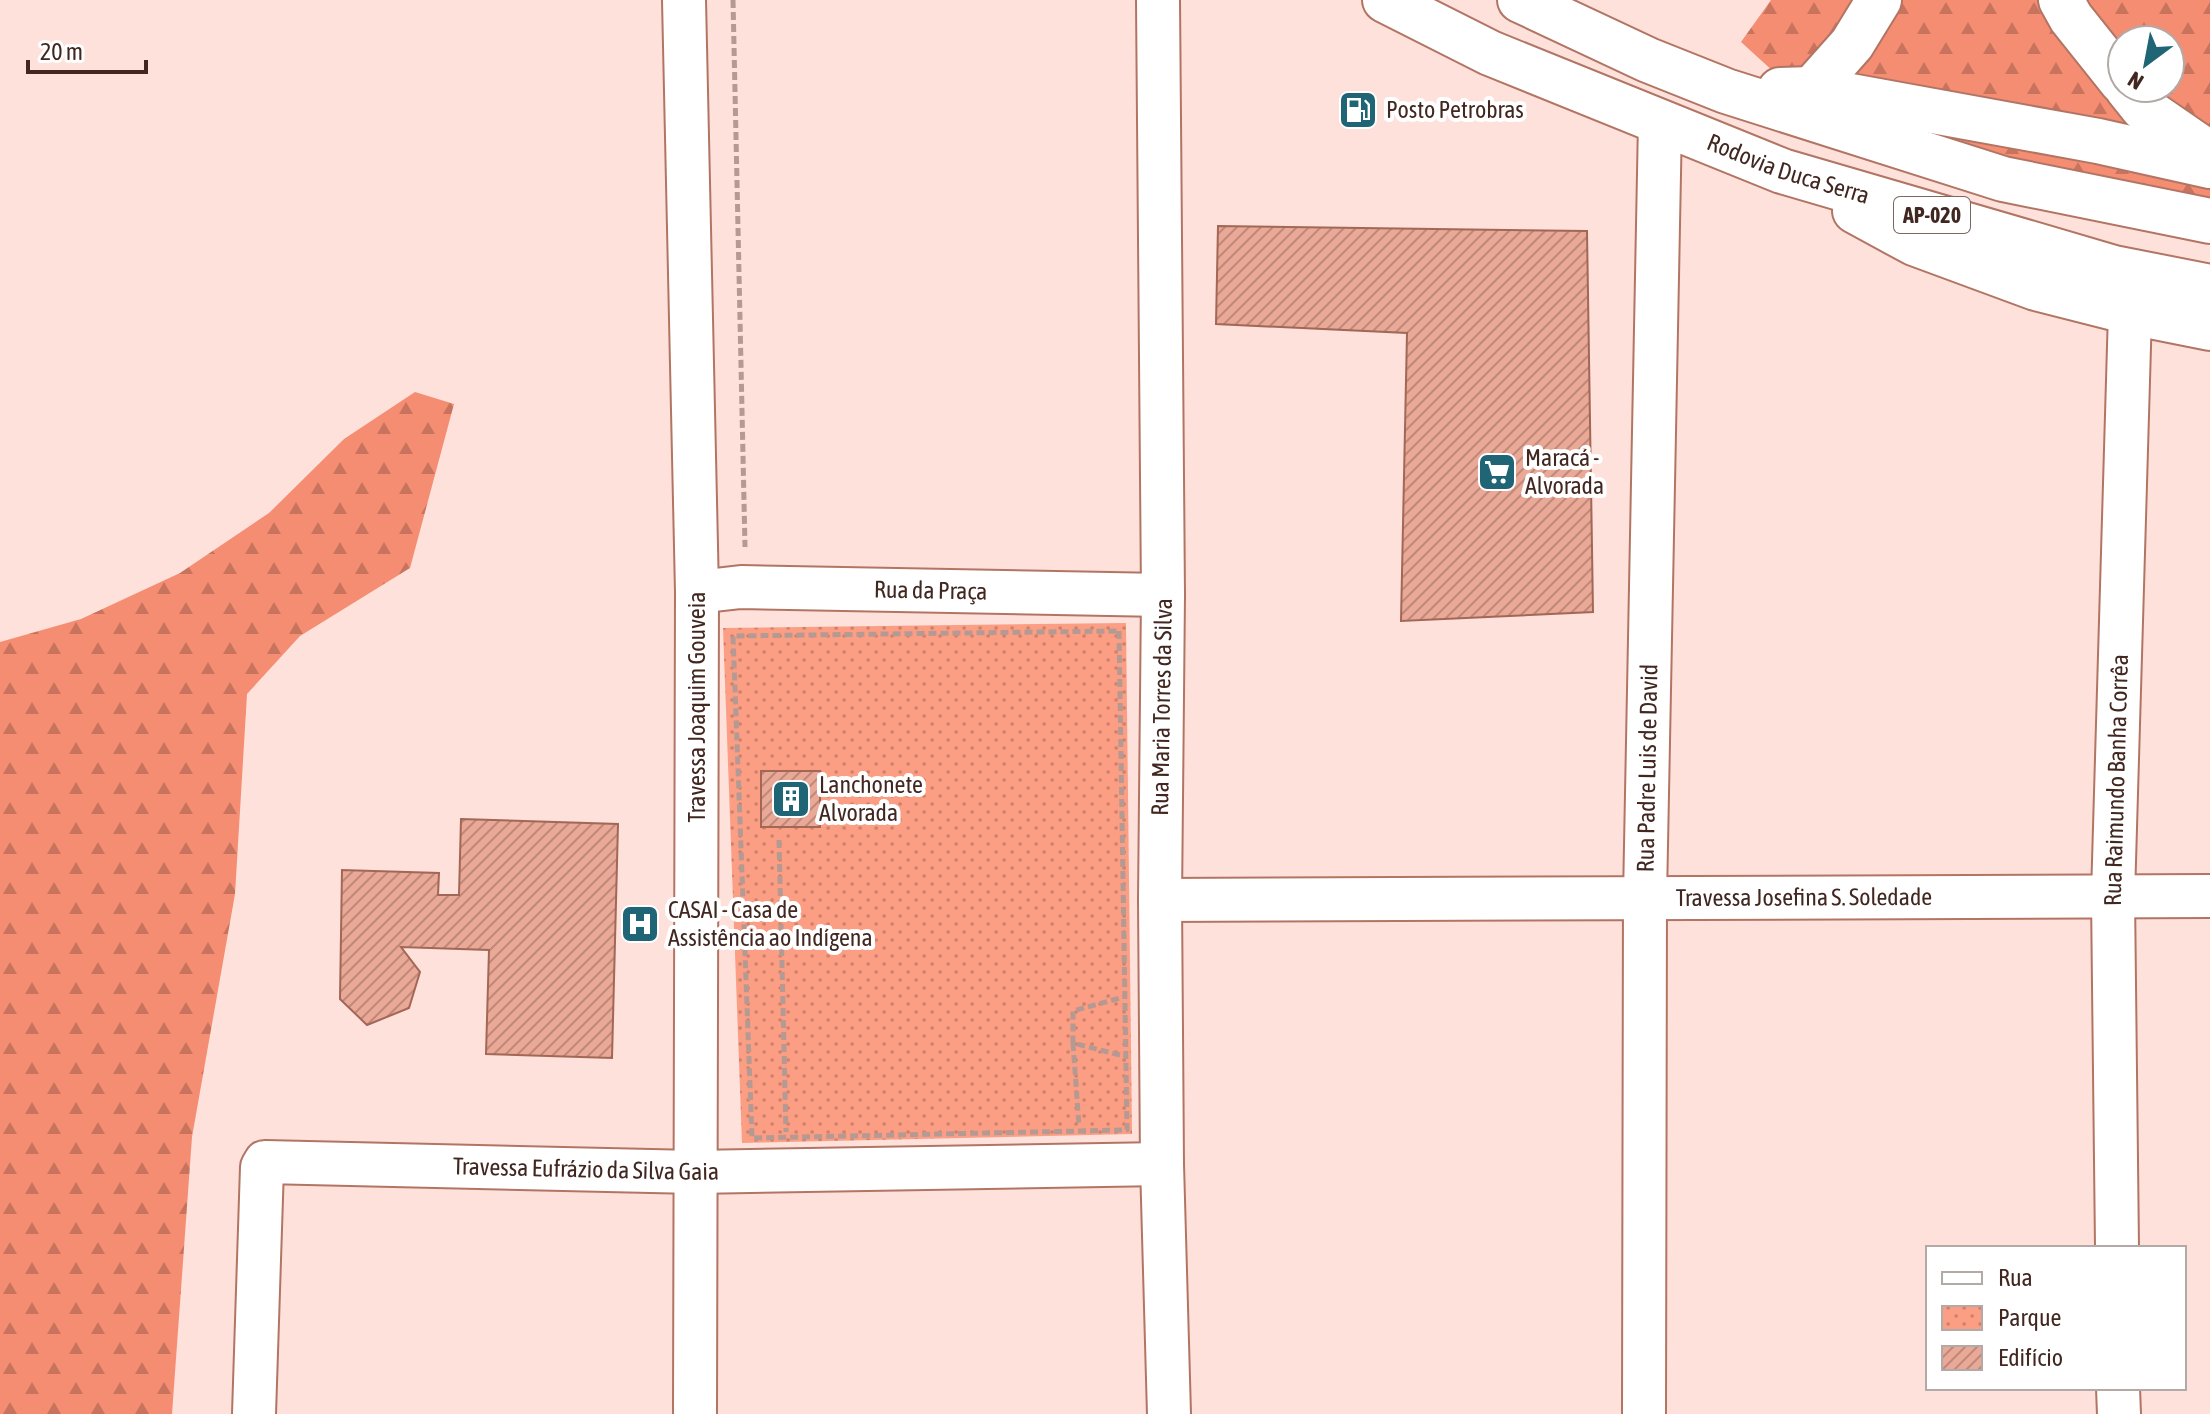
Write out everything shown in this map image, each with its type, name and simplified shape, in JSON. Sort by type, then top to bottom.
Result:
[{"type":"main road","name":"Rodovia Duca Serra","points":[[1385,0],[1490,53],[1782,171],[2114,268],[2210,287]]},
{"type":"main road","name":"AP-020","points":[[1520,0],[1648,60],[1726,91],[2003,179],[2210,221]]},
{"type":"main road","points":[[1812,89],[1852,44],[1879,0]]},
{"type":"main road","points":[[2061,0],[2071,18],[2106,62]]},
{"type":"main road","points":[[1726,91],[1812,89],[2098,141],[2210,166]]},
{"type":"main road","points":[[2140,104],[2210,154]]},
{"type":"main road","points":[[1782,171],[1914,243],[2036,288],[2210,328]]},
{"type":"street","name":"Travessa Joaquim Gouveia","points":[[684,0],[697,592],[695,1414]]},
{"type":"street","name":"Rua Maria Torres da Silva","points":[[1158,0],[1163,595],[1160,900],[1162,1164],[1169,1414]]},
{"type":"street","name":"Rua Padre Luis de David","points":[[1644,1414],[1645,897],[1660,122]]},
{"type":"street","name":"Rua Raimundo Banha Corrêa","points":[[2117,1246],[2113,896],[2130,312]]},
{"type":"street","name":"Rua da Praça","points":[[697,592],[741,587],[1163,595]]},
{"type":"street","name":"Travessa Josefina S. Soledade","points":[[1160,900],[2210,896]]},
{"type":"street","name":"Travessa Eufrázio da Silva Gaia","points":[[254,1414],[262,1167],[265,1162],[695,1172],[1162,1164]]},
{"type":"street","points":[[2118,1390],[2119,1414]]},
{"type":"path","points":[[733,0],[745,554]]},
{"type":"path","points":[[1119,631],[1124,997],[1127,1130],[752,1138],[733,636],[1119,631]]},
{"type":"path","points":[[779,840],[786,1137]]},
{"type":"path","points":[[1080,1131],[1073,1011],[1124,997]]},
{"type":"path","points":[[1073,1043],[1125,1056]]},
{"type":"green space","points":[[1771,0],[2210,0],[2210,219],[2165,210],[1860,112],[1785,82],[1741,42]]},
{"type":"green space","points":[[415,392],[454,404],[410,568],[300,636],[247,694],[235,894],[192,1137],[172,1414],[0,1414],[0,642],[81,619],[180,573],[269,513],[344,439]]},
{"type":"green space","points":[[1126,623],[1132,1134],[742,1143],[723,628]]},
{"type":"building","name":"Maracá - Alvorada","points":[[1218,226],[1587,231],[1593,612],[1401,621],[1407,333],[1216,324]]},
{"type":"building","name":"Lanchonete Alvorada","points":[[761,771],[820,771],[820,827],[761,827]]},
{"type":"building","points":[[461,819],[618,824],[612,1058],[486,1054],[489,950],[401,947],[420,972],[409,1008],[367,1025],[340,999],[342,870],[439,873],[438,895],[459,895]]},
{"type":"place","name":"Posto Petrobras","points":[[1358,110]]},
{"type":"place","name":"Maracá - Alvorada","points":[[1497,472]]},
{"type":"place","name":"Lanchonete Alvorada","points":[[791,799]]},
{"type":"place","name":"CASAI - Casa de Assistência ao Indígena","points":[[640,924]]}]
